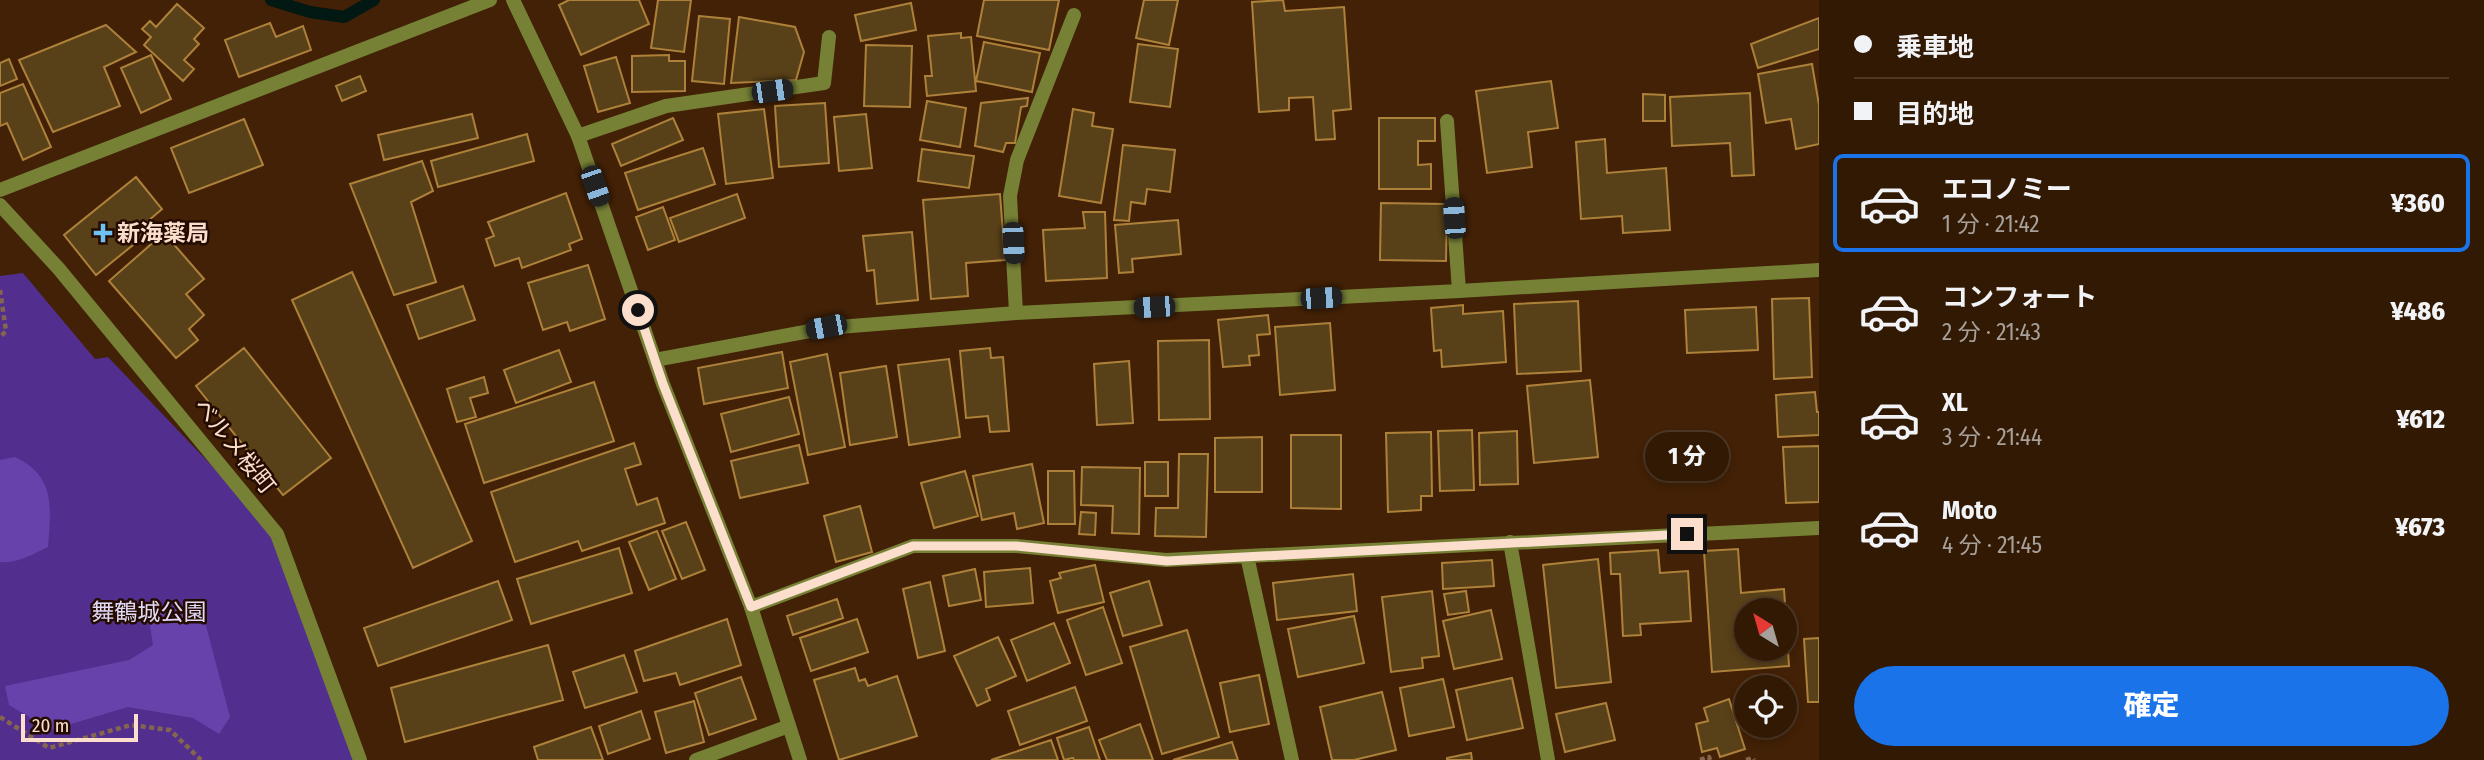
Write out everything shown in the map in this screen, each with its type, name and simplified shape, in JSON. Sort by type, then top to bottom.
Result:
[{"type":"street","points":[[0,190],[490,0]]},
{"type":"street","points":[[513,0],[578,136],[655,360],[751,607],[800,760]]},
{"type":"street","points":[[1016,313],[1010,196],[1017,160],[1074,15]]},
{"type":"street","points":[[578,136],[666,106],[824,83],[828,37]]},
{"type":"street","points":[[1447,121],[1459,292]]},
{"type":"street","name":"ベルメ桜町","points":[[0,205],[59,269],[277,534],[360,760]]},
{"type":"street","points":[[655,360],[826,327],[1016,313],[1459,292],[1819,270]]},
{"type":"street","points":[[751,607],[913,546],[1016,546],[1167,561],[1819,528]]},
{"type":"street","points":[[1510,542],[1548,760]]},
{"type":"street","points":[[1247,556],[1292,760]]},
{"type":"street","points":[[696,760],[789,726]]},
{"type":"path","points":[[0,290],[6,331],[0,337]]},
{"type":"path","points":[[0,718],[49,748],[131,725],[170,730],[201,760]]},
{"type":"path","points":[[1700,760],[1709,757],[1710,760]]},
{"type":"path","points":[[1746,760],[1754,760]]},
{"type":"green space","name":"舞鶴城公園","points":[[23,273],[95,359],[108,357],[277,534],[360,760],[0,760],[0,276]]},
{"type":"shaded area","points":[[15,457],[38,474],[48,494],[48,547],[19,560],[0,562],[0,460]]},
{"type":"shaded area","points":[[177,605],[204,618],[230,717],[219,734],[193,718],[128,707],[51,730],[9,705],[5,686],[129,660],[153,645],[148,614]]},
{"type":"building","points":[[569,0],[639,0],[649,24],[581,55],[559,5]]},
{"type":"building","points":[[658,0],[691,0],[684,52],[651,48]]},
{"type":"building","points":[[984,0],[1059,0],[1049,50],[977,36]]},
{"type":"building","points":[[1144,0],[1178,0],[1169,45],[1136,38]]},
{"type":"building","points":[[1283,0],[1285,11],[1344,7],[1351,109],[1333,111],[1335,139],[1316,140],[1313,97],[1289,98],[1289,110],[1259,112],[1252,2]]},
{"type":"building","points":[[911,3],[916,30],[861,41],[855,15]]},
{"type":"building","points":[[177,4],[204,28],[194,39],[199,44],[184,60],[194,69],[183,81],[144,45],[151,37],[142,29],[150,21],[156,27]]},
{"type":"building","points":[[699,16],[730,19],[724,84],[692,81]]},
{"type":"building","points":[[739,17],[795,27],[804,52],[796,80],[731,83]]},
{"type":"building","points":[[1819,18],[1819,49],[1758,68],[1751,44]]},
{"type":"building","points":[[270,23],[276,37],[303,26],[311,50],[239,77],[225,40]]},
{"type":"building","points":[[106,25],[136,52],[104,67],[120,106],[53,132],[19,60]]},
{"type":"building","points":[[961,33],[961,38],[971,37],[976,91],[927,96],[925,76],[932,76],[928,36]]},
{"type":"building","points":[[984,42],[1040,53],[1032,92],[976,81]]},
{"type":"building","points":[[1138,44],[1178,49],[1170,107],[1130,102]]},
{"type":"building","points":[[866,45],[912,46],[910,107],[864,106]]},
{"type":"building","points":[[151,55],[171,99],[141,113],[121,68]]},
{"type":"building","points":[[669,55],[669,61],[685,61],[685,91],[632,92],[632,56]]},
{"type":"building","points":[[616,57],[630,103],[598,112],[584,66]]},
{"type":"building","points":[[9,59],[17,79],[0,86],[0,63]]},
{"type":"building","points":[[1812,64],[1819,105],[1819,144],[1796,149],[1791,119],[1766,123],[1758,74]]},
{"type":"building","points":[[360,76],[366,91],[342,101],[336,86]]},
{"type":"building","points":[[1551,81],[1558,128],[1528,132],[1532,167],[1487,173],[1476,91]]},
{"type":"building","points":[[23,84],[51,147],[23,160],[7,123],[0,126],[0,93]]},
{"type":"building","points":[[1750,93],[1754,175],[1732,176],[1730,143],[1672,146],[1670,97]]},
{"type":"building","points":[[1643,94],[1665,95],[1665,121],[1643,121]]},
{"type":"building","points":[[1028,98],[1027,106],[1021,107],[1015,143],[1006,143],[1003,152],[975,146],[981,103]]},
{"type":"building","points":[[927,101],[966,108],[960,147],[920,140]]},
{"type":"building","points":[[825,103],[829,163],[779,167],[775,106]]},
{"type":"building","points":[[764,109],[773,178],[726,184],[718,114]]},
{"type":"building","points":[[1073,109],[1094,113],[1092,126],[1113,129],[1101,203],[1059,196]]},
{"type":"building","points":[[472,114],[478,138],[384,160],[378,135]]},
{"type":"building","points":[[866,114],[872,168],[839,171],[834,117]]},
{"type":"building","points":[[673,118],[683,140],[621,166],[612,144]]},
{"type":"building","points":[[1379,118],[1435,118],[1435,141],[1418,141],[1418,165],[1431,164],[1431,189],[1379,189]]},
{"type":"building","points":[[244,119],[263,165],[189,193],[171,148]]},
{"type":"building","points":[[527,134],[534,161],[438,187],[431,161]]},
{"type":"building","points":[[1605,139],[1607,173],[1666,168],[1670,230],[1623,233],[1622,216],[1581,219],[1576,142]]},
{"type":"building","points":[[1123,145],[1175,150],[1170,192],[1147,189],[1145,204],[1131,202],[1129,221],[1114,220]]},
{"type":"building","points":[[703,148],[715,184],[638,210],[625,173]]},
{"type":"building","points":[[922,149],[974,156],[969,188],[918,181]]},
{"type":"building","points":[[422,161],[433,191],[411,202],[436,282],[394,295],[350,184]]},
{"type":"building","points":[[136,177],[162,209],[148,221],[154,228],[96,275],[64,235]]},
{"type":"building","points":[[566,193],[582,239],[569,244],[571,250],[522,268],[519,258],[495,266],[486,239],[494,236],[488,222]]},
{"type":"building","points":[[737,194],[745,218],[679,242],[670,218]]},
{"type":"building","points":[[1000,194],[1005,260],[966,263],[968,296],[931,299],[923,200]]},
{"type":"building","points":[[1381,203],[1447,204],[1446,261],[1380,260]]},
{"type":"building","points":[[663,207],[675,240],[648,250],[636,217]]},
{"type":"building","points":[[1083,212],[1105,212],[1107,278],[1046,281],[1043,230],[1085,228]]},
{"type":"building","points":[[1178,220],[1181,254],[1132,259],[1133,272],[1119,273],[1115,225]]},
{"type":"building","points":[[912,232],[918,300],[877,304],[874,270],[867,271],[863,236]]},
{"type":"building","points":[[164,233],[204,279],[186,294],[204,315],[189,329],[198,340],[176,358],[109,281]]},
{"type":"building","points":[[588,265],[605,319],[570,331],[567,322],[543,330],[528,283]]},
{"type":"building","points":[[352,272],[472,541],[413,568],[292,300]]},
{"type":"building","points":[[463,286],[475,320],[419,339],[407,305]]},
{"type":"building","points":[[1809,298],[1812,377],[1774,379],[1772,299]]},
{"type":"building","points":[[1578,301],[1581,371],[1517,374],[1514,304]]},
{"type":"building","points":[[1463,305],[1463,314],[1503,311],[1506,362],[1442,367],[1441,350],[1434,351],[1431,308]]},
{"type":"building","points":[[1756,307],[1758,350],[1687,353],[1685,310]]},
{"type":"building","points":[[1268,315],[1270,334],[1257,335],[1259,355],[1249,356],[1250,365],[1223,367],[1218,320]]},
{"type":"building","points":[[1330,323],[1335,390],[1280,395],[1275,327]]},
{"type":"building","points":[[1209,340],[1210,419],[1159,420],[1158,341]]},
{"type":"building","points":[[244,348],[331,458],[283,495],[196,386]]},
{"type":"building","points":[[990,348],[991,358],[1003,357],[1009,431],[990,432],[988,416],[966,418],[960,351]]},
{"type":"building","points":[[559,350],[571,382],[516,403],[504,370]]},
{"type":"building","points":[[782,352],[788,388],[704,404],[698,368]]},
{"type":"building","points":[[827,354],[845,447],[808,455],[790,362]]},
{"type":"building","points":[[949,359],[960,437],[909,445],[898,365]]},
{"type":"building","points":[[1129,361],[1133,423],[1097,425],[1094,364]]},
{"type":"building","points":[[886,366],[897,437],[850,445],[840,373]]},
{"type":"building","points":[[484,377],[488,393],[470,398],[476,417],[457,422],[447,389]]},
{"type":"building","points":[[1590,380],[1598,457],[1534,463],[1527,386]]},
{"type":"building","points":[[594,382],[614,441],[484,483],[465,424]]},
{"type":"building","points":[[1815,392],[1819,412],[1819,435],[1778,437],[1776,395]]},
{"type":"building","points":[[789,397],[799,434],[731,452],[721,414]]},
{"type":"building","points":[[1472,430],[1474,490],[1440,491],[1438,431]]},
{"type":"building","points":[[1517,431],[1518,484],[1480,485],[1479,433]]},
{"type":"building","points":[[1431,432],[1432,496],[1421,496],[1421,510],[1388,512],[1386,433]]},
{"type":"building","points":[[1291,435],[1341,435],[1341,509],[1291,508]]},
{"type":"building","points":[[1262,437],[1262,492],[1215,492],[1215,438]]},
{"type":"building","points":[[634,443],[641,464],[625,469],[637,505],[657,498],[665,523],[582,551],[578,541],[515,562],[491,492]]},
{"type":"building","points":[[799,445],[808,483],[740,498],[731,461]]},
{"type":"building","points":[[1819,446],[1819,502],[1786,503],[1783,447]]},
{"type":"building","points":[[1179,454],[1208,454],[1206,537],[1155,536],[1156,508],[1178,508]]},
{"type":"building","points":[[1145,462],[1168,462],[1168,496],[1145,496]]},
{"type":"building","points":[[1032,464],[1044,523],[1017,529],[1014,513],[982,520],[973,476]]},
{"type":"building","points":[[1082,467],[1140,468],[1139,534],[1112,533],[1113,506],[1081,505]]},
{"type":"building","points":[[965,471],[978,516],[934,528],[921,483]]},
{"type":"building","points":[[1048,471],[1074,471],[1075,524],[1048,524]]},
{"type":"building","points":[[860,506],[872,552],[836,562],[824,516]]},
{"type":"building","points":[[1081,512],[1096,513],[1095,535],[1079,534]]},
{"type":"building","points":[[686,522],[705,570],[682,579],[662,531]]},
{"type":"building","points":[[657,531],[676,579],[649,590],[629,542]]},
{"type":"building","points":[[619,548],[632,593],[531,624],[517,579]]},
{"type":"building","points":[[1738,549],[1741,593],[1784,589],[1785,598],[1734,598],[1734,662],[1789,662],[1789,666],[1712,672],[1704,551]]},
{"type":"building","points":[[1658,550],[1660,573],[1688,571],[1691,621],[1640,624],[1641,635],[1623,636],[1620,574],[1611,574],[1610,553]]},
{"type":"building","points":[[1598,559],[1611,682],[1556,688],[1543,565]]},
{"type":"building","points":[[1492,560],[1494,586],[1443,589],[1442,563]]},
{"type":"building","points":[[1095,565],[1104,602],[1058,613],[1050,581],[1061,578],[1059,573]]},
{"type":"building","points":[[1030,568],[1033,603],[986,607],[984,572]]},
{"type":"building","points":[[975,569],[981,600],[949,606],[943,576]]},
{"type":"building","points":[[1353,574],[1357,611],[1277,620],[1273,583]]},
{"type":"building","points":[[498,581],[512,620],[378,666],[364,628]]},
{"type":"building","points":[[1149,581],[1162,625],[1123,636],[1110,593]]},
{"type":"building","points":[[930,582],[945,651],[918,658],[903,589]]},
{"type":"building","points":[[1432,591],[1439,656],[1422,658],[1423,668],[1391,672],[1382,597]]},
{"type":"building","points":[[1466,591],[1469,612],[1448,615],[1444,594]]},
{"type":"building","points":[[837,599],[843,618],[793,635],[787,616]]},
{"type":"building","points":[[1103,607],[1122,663],[1086,675],[1067,620]]},
{"type":"building","points":[[1491,610],[1502,659],[1454,669],[1443,621]]},
{"type":"building","points":[[1354,616],[1364,663],[1298,677],[1288,629]]},
{"type":"building","points":[[727,619],[741,665],[680,685],[676,673],[644,681],[635,651]]},
{"type":"building","points":[[857,619],[868,652],[811,671],[800,638]]},
{"type":"building","points":[[1054,623],[1070,663],[1027,681],[1011,640]]},
{"type":"building","points":[[1187,630],[1219,737],[1162,754],[1130,647]]},
{"type":"building","points":[[998,637],[1016,676],[986,689],[990,700],[977,706],[954,656]]},
{"type":"building","points":[[1819,638],[1819,702],[1808,702],[1804,639]]},
{"type":"building","points":[[548,645],[563,700],[405,742],[391,688]]},
{"type":"building","points":[[624,655],[637,692],[585,708],[573,672]]},
{"type":"building","points":[[855,668],[859,681],[865,679],[868,686],[897,676],[917,736],[839,760],[814,680]]},
{"type":"building","points":[[1259,675],[1269,724],[1230,732],[1220,683]]},
{"type":"building","points":[[741,677],[756,719],[709,735],[695,693]]},
{"type":"building","points":[[1512,678],[1523,728],[1467,740],[1456,690]]},
{"type":"building","points":[[1443,679],[1454,727],[1409,736],[1400,688]]},
{"type":"building","points":[[1075,687],[1087,721],[1020,745],[1008,711]]},
{"type":"building","points":[[1382,692],[1396,750],[1354,760],[1332,760],[1320,707]]},
{"type":"building","points":[[1729,699],[1734,715],[1734,738],[1741,738],[1745,749],[1720,757],[1717,748],[1702,752],[1696,724],[1708,721],[1704,708]]},
{"type":"building","points":[[694,701],[704,742],[666,753],[655,712]]},
{"type":"building","points":[[1606,703],[1615,740],[1565,752],[1556,714]]},
{"type":"building","points":[[641,711],[650,739],[608,754],[599,726]]},
{"type":"building","points":[[1140,724],[1153,760],[1107,760],[1099,740]]},
{"type":"building","points":[[591,727],[603,760],[538,760],[534,747]]},
{"type":"building","points":[[1089,727],[1100,760],[1064,760],[1057,738]]},
{"type":"building","points":[[1051,740],[1058,760],[991,760]]},
{"type":"building","points":[[1232,742],[1238,760],[1173,760]]},
{"type":"building","points":[[1471,753],[1472,760],[1447,760],[1447,758]]},
{"type":"waterway","points":[[271,0],[310,12],[344,17],[374,0]]},
{"type":"place","name":"新海薬局","points":[[103,233]]},
{"type":"route","points":[[638,310],[663,384],[751,607],[913,546],[1016,546],[1167,561],[1687,534]]}]
